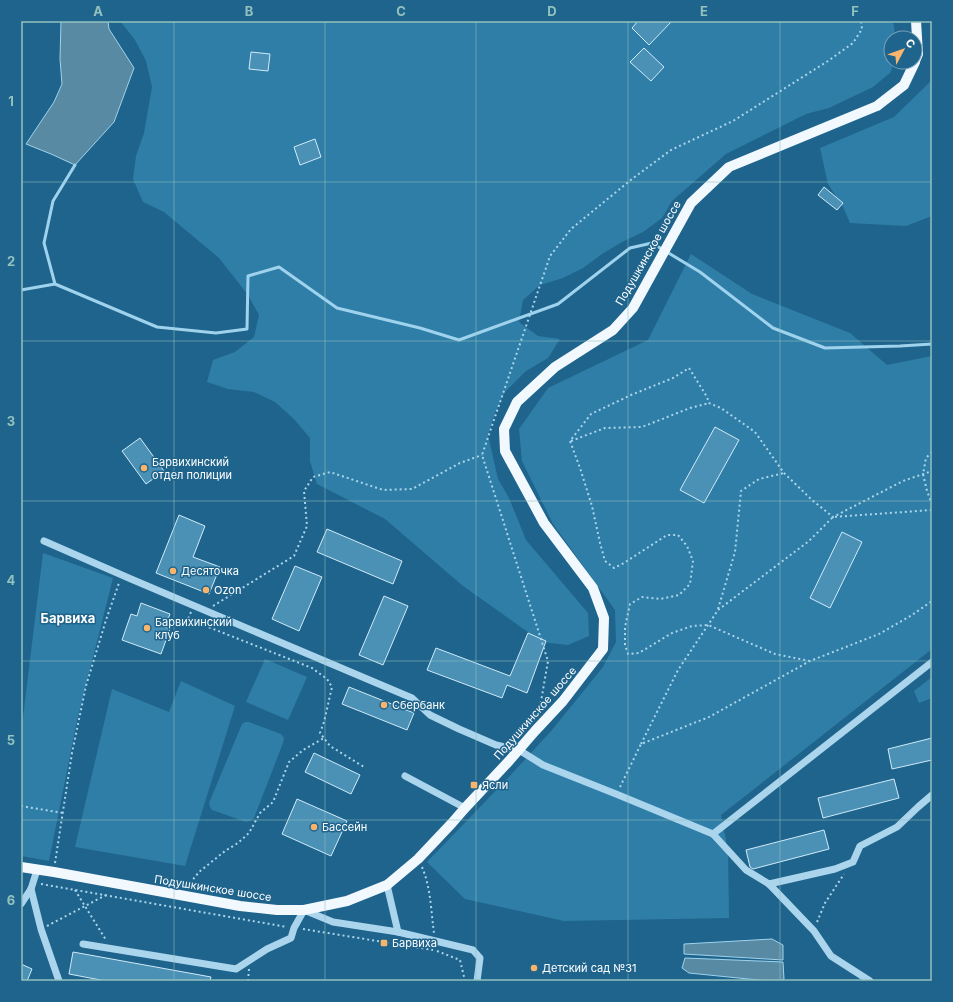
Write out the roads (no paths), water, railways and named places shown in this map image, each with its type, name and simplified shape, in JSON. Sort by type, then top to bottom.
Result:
[{"type":"main road","name":"Подушкинское шоссе","points":[[21,867],[240,906],[277,910],[304,910],[347,901],[387,885],[418,859],[452,824],[563,701],[603,648],[604,618],[593,588],[544,523],[505,451],[504,429],[517,402],[555,367],[613,330],[633,308],[691,203],[729,167],[877,106],[904,85],[911,70]]},
{"type":"street","points":[[44,541],[412,698],[430,714],[459,729],[496,745],[519,750],[543,765],[713,834],[746,870],[769,884],[814,931],[831,956],[870,981]]},
{"type":"street","points":[[713,834],[932,662]]},
{"type":"street","points":[[405,776],[465,808]]},
{"type":"street","points":[[769,884],[835,869],[853,862],[860,846],[897,827],[932,795]]},
{"type":"street","points":[[21,904],[33,886],[37,870]]},
{"type":"street","points":[[387,885],[398,932]]},
{"type":"street","points":[[33,886],[41,929],[59,981]]},
{"type":"street","points":[[83,944],[236,969],[267,948],[291,938],[294,928],[304,910],[333,922],[398,932],[474,950],[480,958],[477,981]]},
{"type":"waterway","points":[[75,165],[53,201],[44,243],[55,284],[157,327],[216,333],[247,329],[248,276],[279,267],[337,308],[420,328],[459,340],[558,304],[630,248],[652,243],[700,272],[773,328],[825,348],[932,344]]},
{"type":"waterway","points":[[21,290],[55,284]]},
{"type":"place","name":"Барвихинский отдел полиции","points":[[144,468]]},
{"type":"place","name":"Десяточка","points":[[173,571]]},
{"type":"place","name":"Ozon","points":[[206,590]]},
{"type":"place","name":"Барвихинский клуб","points":[[147,628]]},
{"type":"place","name":"Сбербанк","points":[[384,705]]},
{"type":"place","name":"Ясли","points":[[474,785]]},
{"type":"place","name":"Бассейн","points":[[314,827]]},
{"type":"place","name":"Барвиха","points":[[384,943]]},
{"type":"place","name":"Детский сад №31","points":[[534,968]]},
{"type":"district","name":"Барвиха","points":[[68,618]]}]
